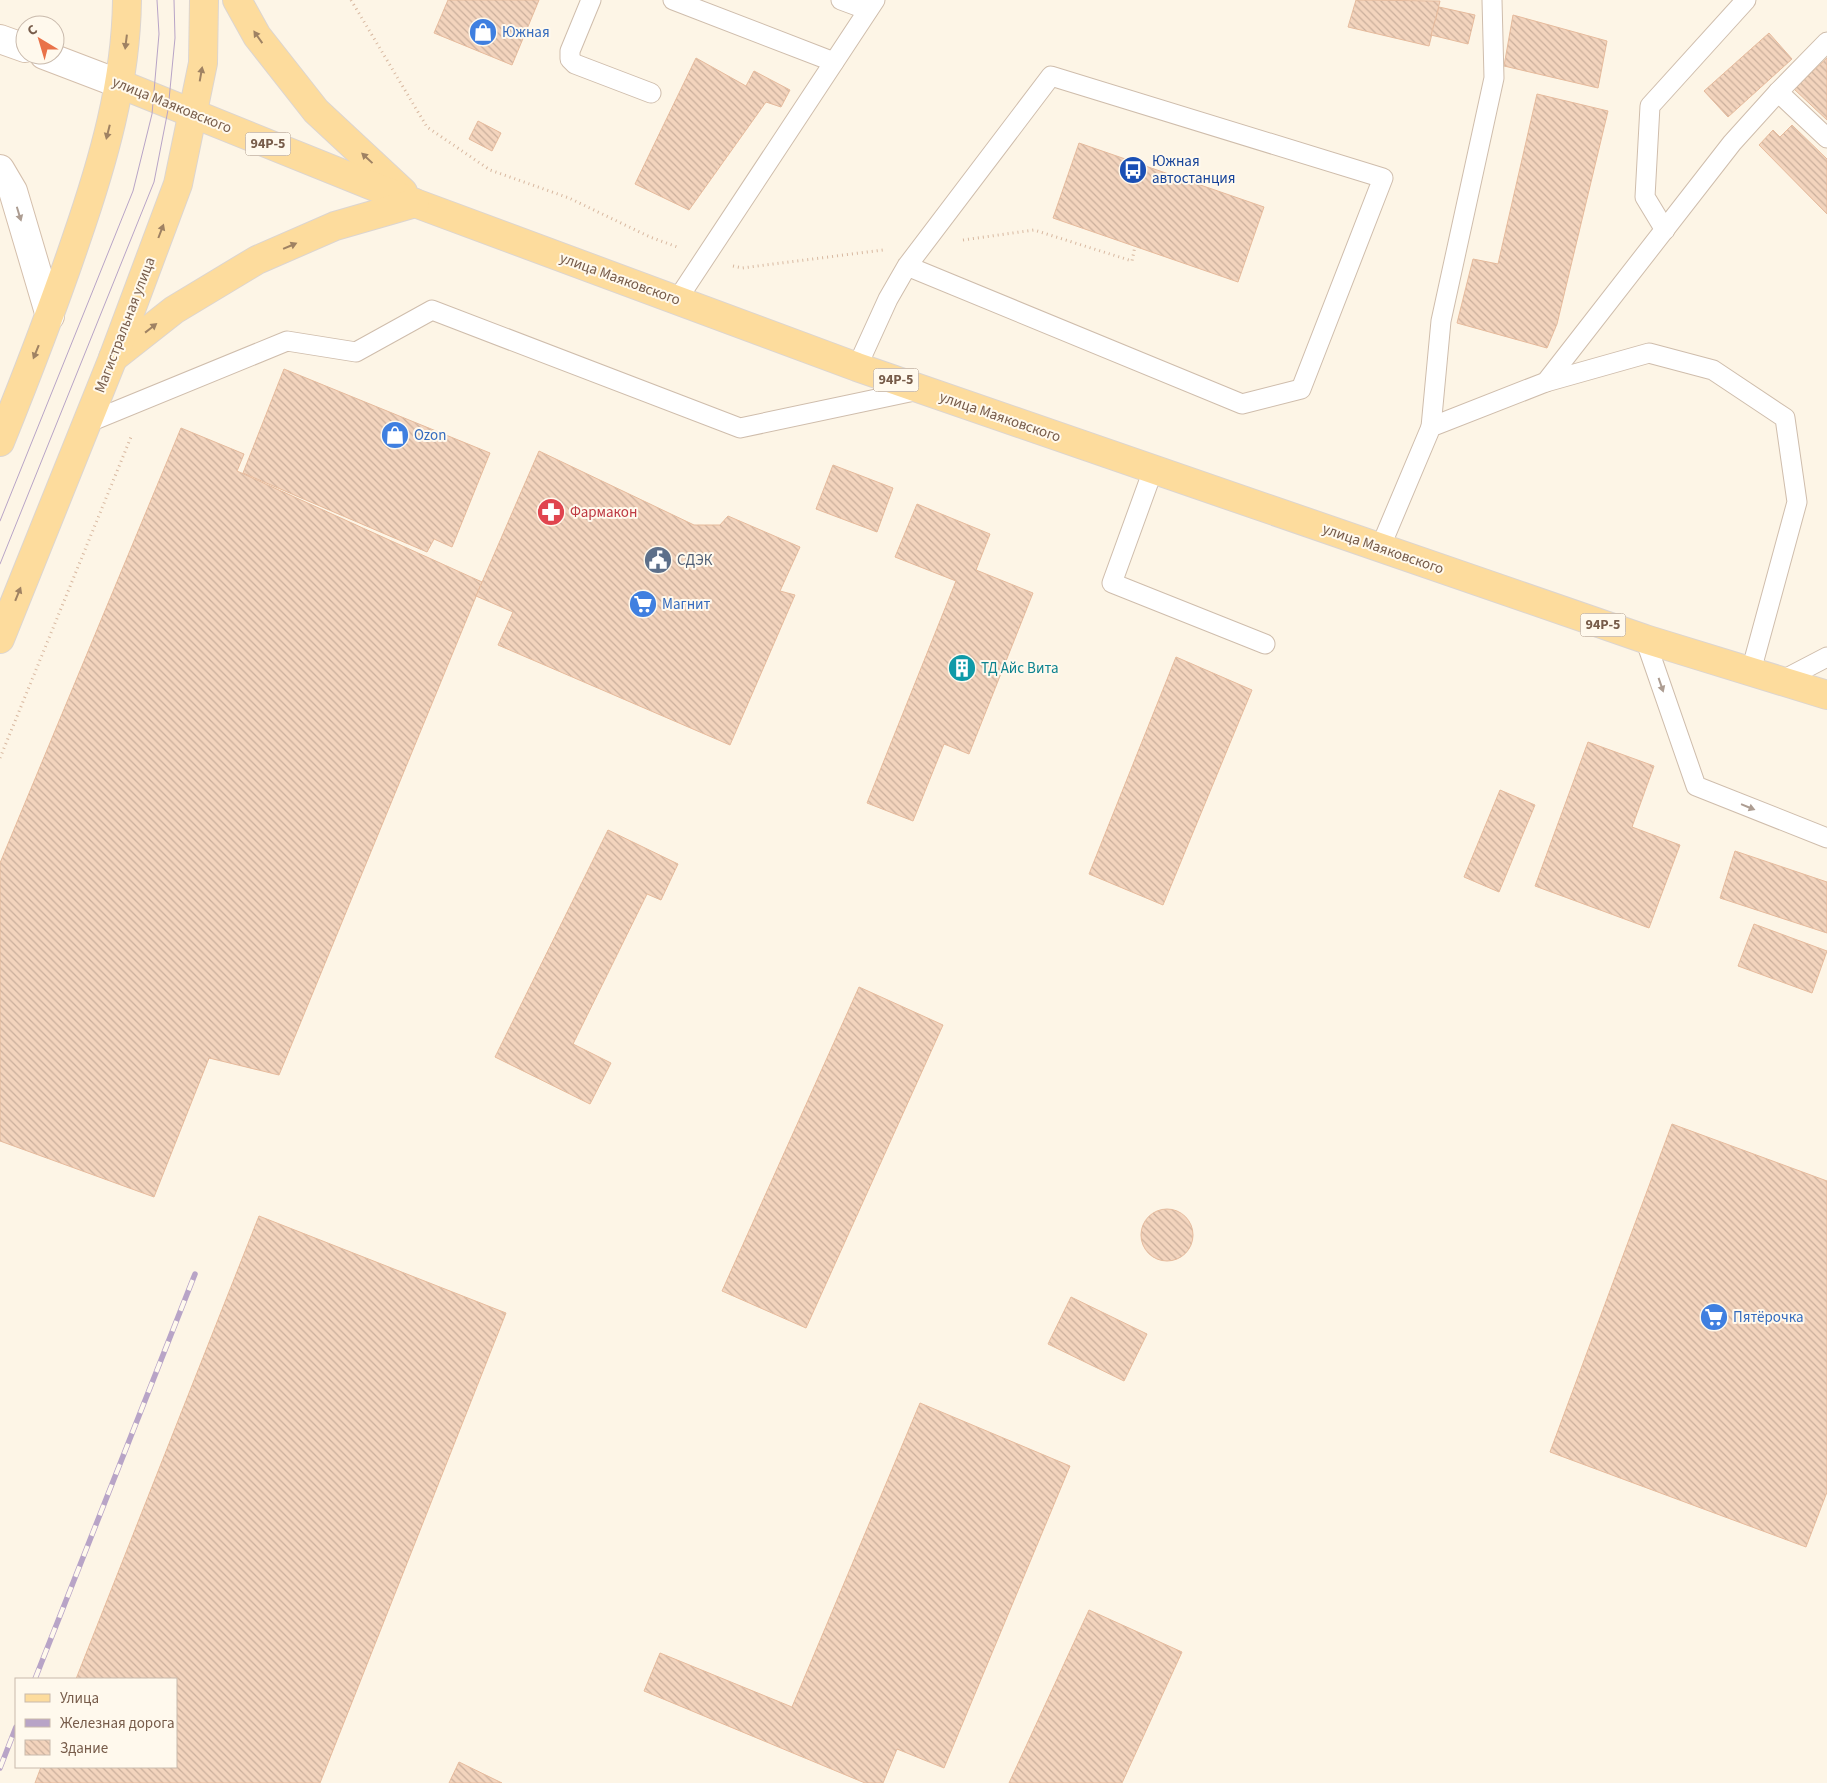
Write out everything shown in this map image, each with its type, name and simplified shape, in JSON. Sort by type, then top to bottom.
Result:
[{"type":"main road","points":[[0,442],[50,316],[96,184],[120,84],[127,35],[127,0]]},
{"type":"main road","name":"Магистральная улица","points":[[0,639],[113,358],[178,184],[194,114],[203,63],[204,0]]},
{"type":"main road","points":[[237,0],[257,36],[316,111],[415,203]]},
{"type":"main road","points":[[0,39],[15,44]]},
{"type":"main road","name":"улица Маяковского","points":[[65,63],[415,203],[857,367],[1645,640],[1827,695]]},
{"type":"main road","points":[[0,169],[13,191],[50,316]]},
{"type":"main road","points":[[113,358],[174,310],[257,260],[335,226],[415,203]]},
{"type":"lane","points":[[591,0],[570,51],[570,58],[575,64],[651,93]]},
{"type":"lane","points":[[673,0],[834,62]]},
{"type":"lane","points":[[678,300],[871,5],[841,0]]},
{"type":"lane","points":[[1380,548],[1431,427],[1441,320],[1494,78],[1492,0]]},
{"type":"lane","points":[[1665,230],[1645,198],[1650,106],[1746,0]]},
{"type":"lane","points":[[1546,382],[1732,143],[1827,42]]},
{"type":"lane","points":[[857,367],[888,299],[906,266],[1051,76],[1383,178],[1301,389],[1242,404],[906,266]]},
{"type":"lane","points":[[1778,92],[1827,138]]},
{"type":"lane","points":[[87,423],[287,341],[356,352],[432,310],[740,428],[922,389]]},
{"type":"lane","points":[[1431,427],[1546,382],[1649,353],[1713,370],[1785,418],[1797,502],[1751,671]]},
{"type":"lane","points":[[1153,470],[1112,583],[1265,644]]},
{"type":"lane","points":[[1645,640],[1696,786],[1827,838]]},
{"type":"lane","points":[[1781,681],[1827,657]]},
{"type":"path","points":[[0,758],[138,418],[149,397]]},
{"type":"building","points":[[448,0],[539,0],[512,65],[434,33]]},
{"type":"building","points":[[1356,0],[1440,1],[1429,46],[1348,27]]},
{"type":"building","points":[[1439,7],[1475,15],[1468,44],[1431,35]]},
{"type":"building","points":[[1513,15],[1607,41],[1598,88],[1504,66]]},
{"type":"building","points":[[1769,33],[1792,59],[1728,117],[1704,91]]},
{"type":"building","points":[[696,58],[746,86],[754,71],[790,90],[781,107],[766,102],[689,210],[635,184]]},
{"type":"building","points":[[1827,58],[1827,120],[1794,89]]},
{"type":"building","points":[[1537,94],[1608,111],[1557,324],[1547,348],[1457,323],[1473,259],[1498,264]]},
{"type":"building","points":[[478,121],[501,133],[492,151],[469,139]]},
{"type":"building","points":[[1792,125],[1827,159],[1827,214],[1759,145],[1773,130],[1780,137]]},
{"type":"building","points":[[1079,143],[1264,207],[1238,282],[1053,218]]},
{"type":"building","points":[[284,369],[490,453],[452,547],[434,539],[427,552],[243,473]]},
{"type":"building","points":[[181,428],[244,454],[237,471],[482,582],[279,1075],[209,1058],[154,1197],[0,1141],[0,863]]},
{"type":"building","name":"Магнит","points":[[539,451],[694,525],[720,525],[728,516],[800,547],[780,591],[795,595],[730,745],[498,645],[513,612],[476,596]]},
{"type":"building","points":[[833,465],[893,488],[877,532],[816,509]]},
{"type":"building","name":"ТД Айс Вита","points":[[917,504],[990,534],[976,570],[1033,593],[969,754],[944,744],[913,821],[867,803],[956,581],[895,557]]},
{"type":"building","points":[[1176,657],[1252,690],[1163,905],[1089,874]]},
{"type":"building","points":[[1588,742],[1654,766],[1632,827],[1680,845],[1649,928],[1535,886]]},
{"type":"building","points":[[1500,790],[1535,805],[1499,892],[1464,877]]},
{"type":"building","points":[[608,830],[678,864],[661,900],[647,894],[573,1044],[611,1063],[590,1104],[495,1057]]},
{"type":"building","points":[[1735,851],[1827,882],[1827,933],[1720,898]]},
{"type":"building","points":[[1754,924],[1827,951],[1812,993],[1738,966]]},
{"type":"building","points":[[859,987],[943,1025],[806,1328],[722,1291]]},
{"type":"building","name":"Пятёрочка","points":[[1672,1124],[1827,1181],[1827,1492],[1806,1547],[1550,1452]]},
{"type":"building","points":[[1162,1209],[1172,1209],[1181,1213],[1189,1221],[1193,1235],[1189,1249],[1181,1257],[1172,1261],[1162,1261],[1153,1257],[1145,1249],[1141,1240],[1141,1230],[1145,1221],[1153,1213]]},
{"type":"building","points":[[259,1216],[506,1313],[320,1783],[35,1783],[41,1768],[178,1768],[178,1678],[76,1678]]},
{"type":"building","points":[[1071,1297],[1147,1334],[1124,1381],[1048,1344]]},
{"type":"building","points":[[920,1403],[1070,1466],[944,1768],[897,1749],[883,1783],[865,1783],[644,1691],[660,1653],[792,1707]]},
{"type":"building","points":[[1089,1610],[1182,1652],[1122,1783],[1009,1783]]},
{"type":"building","points":[[459,1762],[502,1783],[449,1783]]},
{"type":"tram line","points":[[0,521],[133,191],[152,114],[159,34],[157,0]]},
{"type":"tram line","points":[[0,564],[154,182],[168,110],[175,38],[174,0]]},
{"type":"railway","points":[[35,1678],[195,1274]]},
{"type":"railway","points":[[0,1768],[15,1730]]},
{"type":"place","name":"Южная","points":[[483,32]]},
{"type":"place","name":"Южная автостанция","points":[[1133,170]]},
{"type":"place","name":"Ozon","points":[[395,435]]},
{"type":"place","name":"Фармакон","points":[[551,512]]},
{"type":"place","name":"СДЭК","points":[[658,560]]},
{"type":"place","name":"Магнит","points":[[643,604]]},
{"type":"place","name":"ТД Айс Вита","points":[[962,668]]},
{"type":"place","name":"Пятёрочка","points":[[1714,1317]]}]
